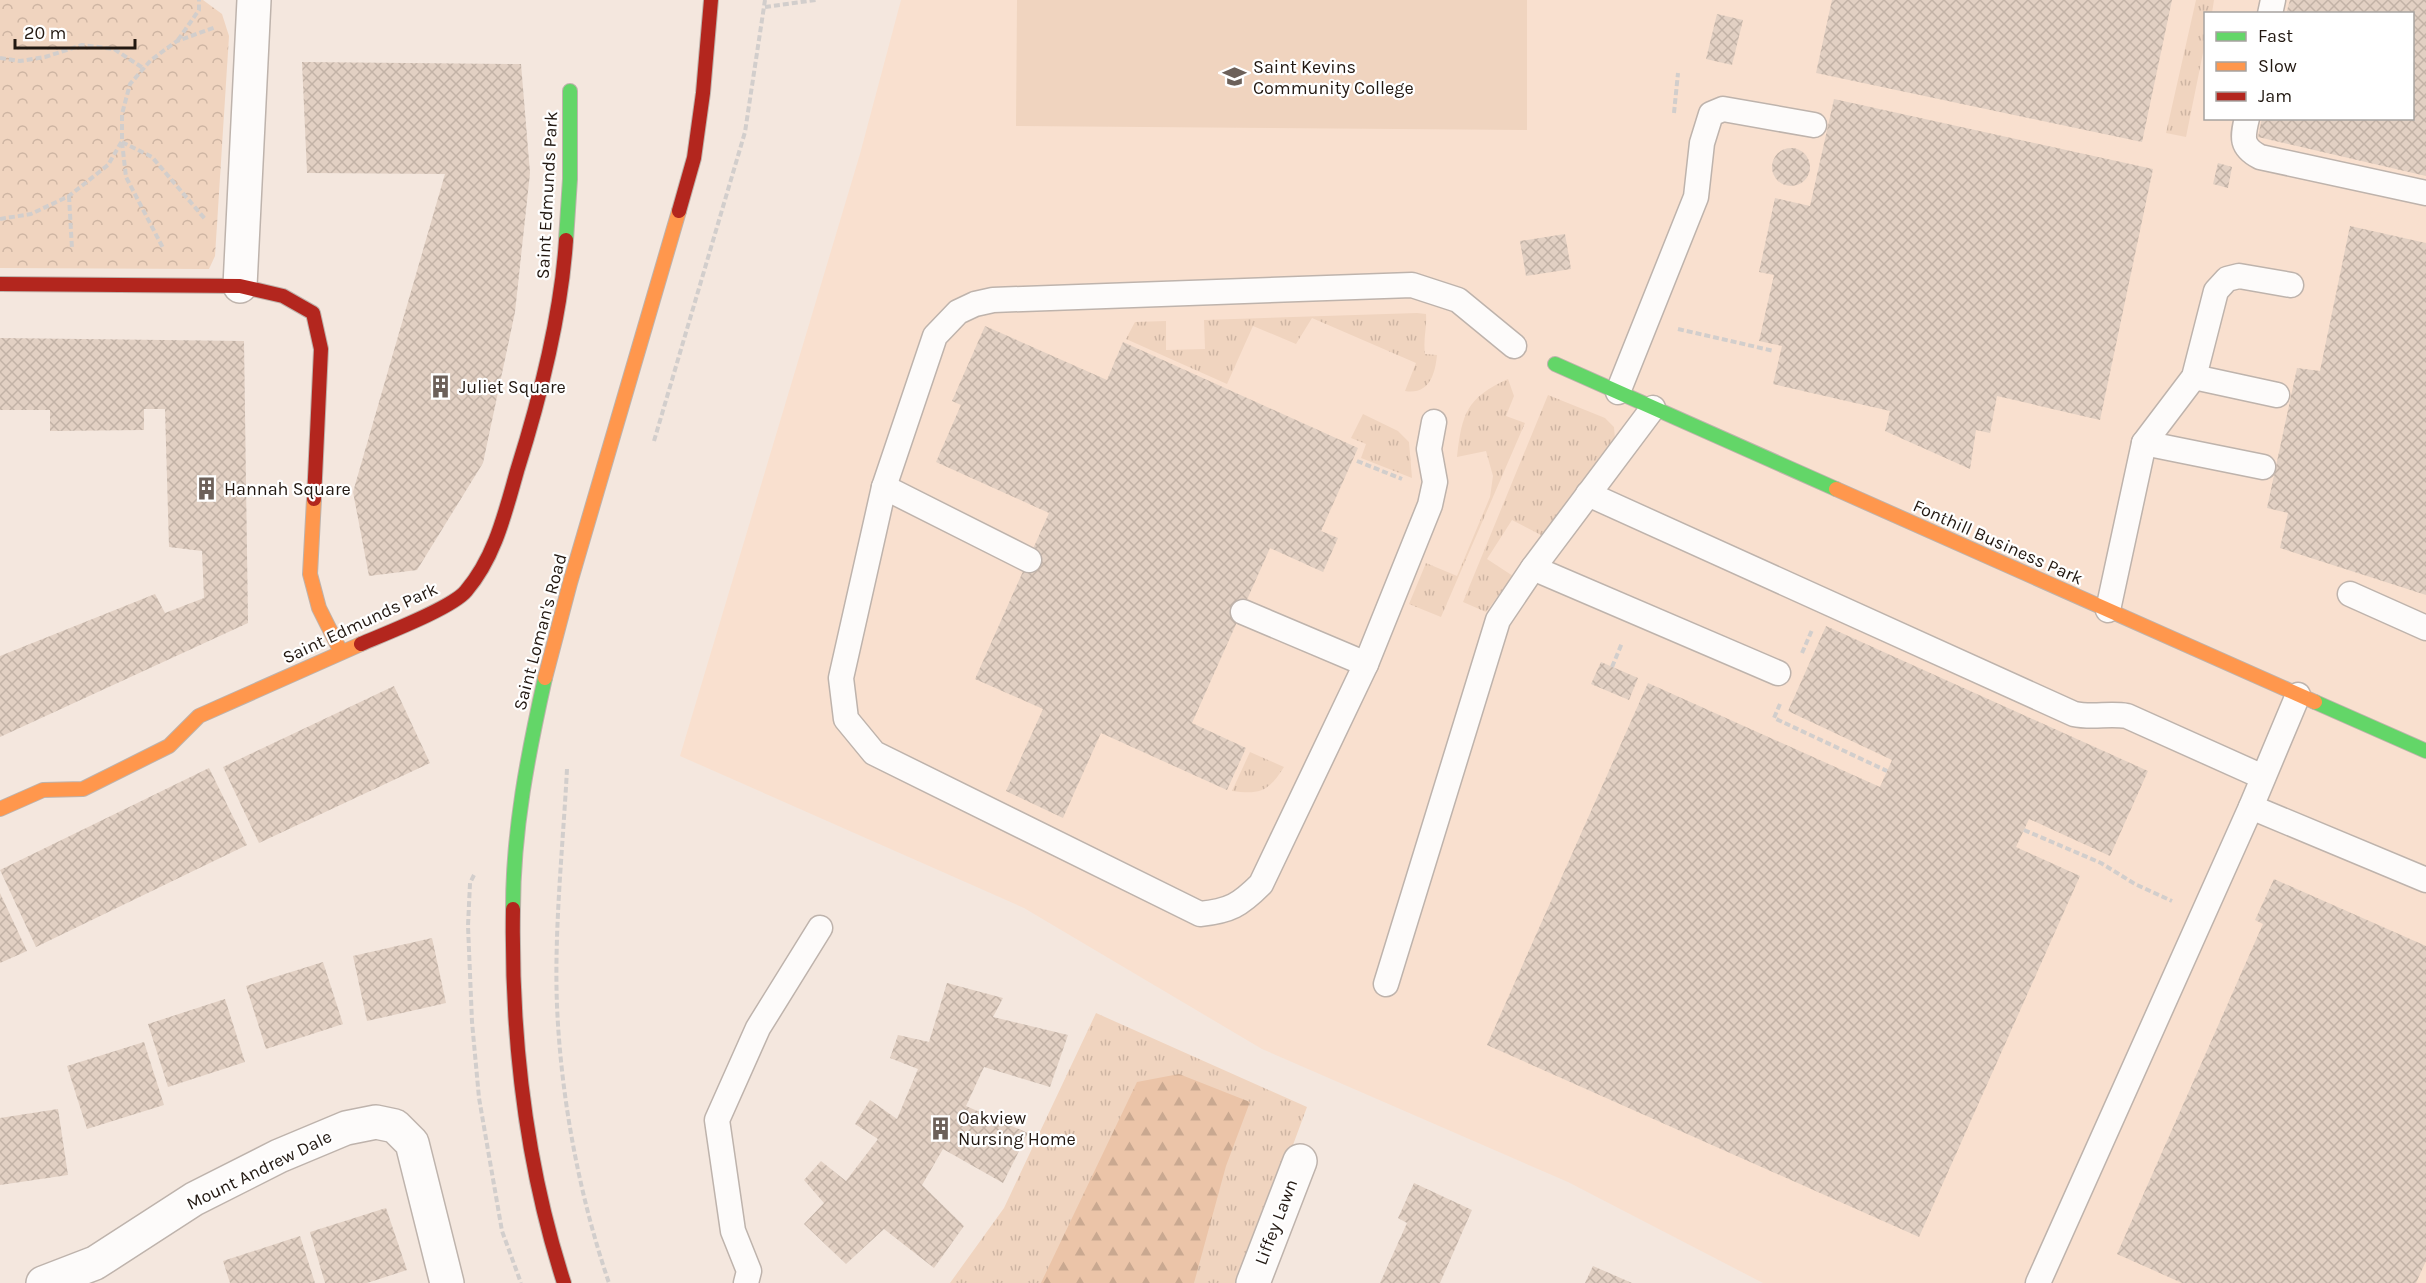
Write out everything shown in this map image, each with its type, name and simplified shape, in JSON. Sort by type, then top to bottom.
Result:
[{"type":"street","name":"Saint Loman's Road","points":[[564,1283],[554,1254],[531,1155],[518,1062],[511,928],[516,843],[527,763],[561,615],[694,158],[703,93],[711,0]]},
{"type":"street","points":[[240,286],[253,14]]},
{"type":"street","name":"Saint Edmunds Park","points":[[0,809],[43,790],[83,789],[169,746],[199,716],[443,607],[465,593],[495,546],[537,402],[562,278],[570,179],[570,91]]},
{"type":"street","points":[[0,284],[240,286],[283,296],[313,313],[321,348],[310,574],[319,608],[341,652]]},
{"type":"street","name":"Fonthill Business Park","points":[[1555,364],[2426,751]]},
{"type":"street","name":"Mount Andrew Dale","points":[[44,1283],[95,1263],[194,1199],[279,1156],[346,1128],[376,1122],[395,1126],[412,1143],[447,1283]]},
{"type":"street","name":"Liffey Lawn","points":[[1253,1283],[1300,1161]]},
{"type":"lane","points":[[1618,392],[1696,197],[1702,143],[1711,114],[1723,109],[1814,125]]},
{"type":"lane","points":[[2247,120],[2243,136],[2246,145],[2251,152],[2260,157],[2426,193]]},
{"type":"lane","points":[[2108,610],[2144,442],[2194,377],[2216,291],[2227,279],[2239,276],[2291,285]]},
{"type":"lane","points":[[1434,422],[1429,449],[1435,482],[1430,505],[1366,664],[1261,884],[1242,903],[1221,912],[1200,914],[874,753],[846,719],[841,678],[884,487],[935,336],[958,312],[975,304],[993,300],[1412,285],[1458,300],[1514,346]]},
{"type":"lane","points":[[2194,377],[2277,395]]},
{"type":"lane","points":[[1386,984],[1498,620],[1533,568],[1653,408]]},
{"type":"lane","points":[[2144,442],[2263,467]]},
{"type":"lane","points":[[884,487],[1029,560]]},
{"type":"lane","points":[[1588,494],[2074,714],[2127,716],[2263,777]]},
{"type":"lane","points":[[1533,568],[1778,673]]},
{"type":"lane","points":[[2350,594],[2426,628]]},
{"type":"lane","points":[[1243,612],[1366,664]]},
{"type":"lane","points":[[2038,1283],[2203,916],[2298,695]]},
{"type":"lane","points":[[2251,807],[2426,880]]},
{"type":"lane","points":[[746,1283],[749,1271],[733,1231],[717,1120],[758,1028],[820,928]]},
{"type":"path","points":[[169,286],[169,259],[126,177],[122,114],[130,84],[143,68],[177,41],[199,9],[199,0]]},
{"type":"path","points":[[651,452],[745,132],[765,0]]},
{"type":"path","points":[[765,6],[816,0]]},
{"type":"path","points":[[177,41],[253,14]]},
{"type":"path","points":[[0,58],[20,61],[45,57],[82,45],[114,49],[143,68]]},
{"type":"path","points":[[122,141],[152,157],[206,221],[243,223]]},
{"type":"path","points":[[0,219],[31,214],[69,196],[108,165],[122,141]]},
{"type":"path","points":[[69,196],[74,285]]},
{"type":"path","points":[[1357,461],[1433,492]]},
{"type":"path","points":[[1802,654],[1824,601]]},
{"type":"path","points":[[1783,697],[1774,718],[1887,771]]},
{"type":"path","points":[[567,766],[557,1005],[571,1126],[584,1191],[609,1283]]},
{"type":"path","points":[[2024,830],[2101,862],[2135,884],[2203,916]]},
{"type":"shaded area","points":[[901,0],[2426,0],[2426,1283],[1763,1283],[1568,1182],[1262,1049],[1024,908],[680,756],[860,154]]},
{"type":"green space","points":[[0,0],[203,0],[222,14],[229,36],[215,256],[209,269],[0,268]]},
{"type":"green space","points":[[1017,0],[1527,0],[1527,130],[1016,126]]},
{"type":"green space","points":[[2196,0],[2214,0],[2212,12],[2204,12],[2204,48],[2186,137],[2166,133]]},
{"type":"green space","points":[[1426,314],[1425,354],[1437,355],[1435,370],[1429,382],[1420,390],[1413,391],[1405,391],[1416,363],[1312,318],[1296,344],[1253,326],[1227,384],[1126,339],[1135,322],[1166,321],[1166,350],[1205,349],[1204,320]]},
{"type":"green space","points":[[1508,379],[1514,396],[1506,416],[1525,423],[1441,617],[1409,604],[1426,563],[1457,576],[1490,497],[1493,476],[1486,451],[1457,457],[1461,429],[1464,418],[1475,401],[1483,393]]},
{"type":"green space","points":[[1548,395],[1605,418],[1614,427],[1615,439],[1543,536],[1512,520],[1487,559],[1513,576],[1486,612],[1463,602]]},
{"type":"green space","points":[[1363,414],[1398,431],[1409,442],[1412,478],[1361,458],[1366,444],[1351,438]]},
{"type":"green space","points":[[1250,752],[1284,767],[1263,790],[1232,791]]},
{"type":"green space","points":[[1096,1013],[1307,1107],[1242,1283],[950,1283],[1004,1208]]},
{"type":"green space","points":[[1179,1074],[1250,1102],[1226,1166],[1194,1283],[1041,1283],[1137,1082]]},
{"type":"building","points":[[1832,0],[2172,0],[2142,142],[1816,73]]},
{"type":"building","points":[[2290,0],[2426,0],[2426,176],[2258,137],[2262,120],[2414,120],[2414,12],[2287,12]]},
{"type":"building","points":[[1717,14],[1743,20],[1732,65],[1706,59]]},
{"type":"building","name":"Juliet Square","points":[[302,62],[521,64],[530,173],[515,312],[483,463],[417,570],[369,576],[353,492],[445,174],[307,173]]},
{"type":"building","points":[[1834,99],[2153,169],[2100,420],[1997,396],[1990,433],[1976,430],[1970,469],[1885,431],[1890,411],[1773,384],[1782,346],[1759,341],[1774,275],[1759,272],[1775,198],[1810,206]]},
{"type":"building","points":[[1791,148],[1798,149],[1804,154],[1809,160],[1809,174],[1804,180],[1798,185],[1791,186],[1784,185],[1778,180],[1773,174],[1772,167],[1773,160],[1778,154],[1784,149]]},
{"type":"building","points":[[2218,163],[2232,167],[2228,188],[2213,184]]},
{"type":"building","points":[[2350,226],[2426,243],[2426,595],[2280,548],[2288,513],[2267,508],[2297,368],[2320,371]]},
{"type":"building","points":[[1565,234],[1571,269],[1526,276],[1520,241]]},
{"type":"building","points":[[985,326],[1107,380],[1123,342],[1358,448],[1321,531],[1338,538],[1323,572],[1270,548],[1192,723],[1246,748],[1227,790],[1101,733],[1063,818],[1006,791],[1043,709],[975,679],[1049,513],[936,462],[961,405],[952,401]]},
{"type":"building","name":"Hannah Square","points":[[0,338],[244,341],[248,623],[0,737],[0,656],[155,594],[165,613],[204,598],[202,551],[169,547],[165,409],[144,409],[144,430],[50,431],[50,410],[0,410]]},
{"type":"building","points":[[1826,626],[2148,771],[2110,856],[2029,819],[2016,847],[2080,876],[1919,1237],[1487,1045],[1648,683],[1880,787],[1892,760],[1788,711]]},
{"type":"building","points":[[1601,662],[1638,678],[1629,700],[1591,684]]},
{"type":"building","points":[[394,686],[430,763],[259,843],[223,767]]},
{"type":"building","points":[[209,768],[247,845],[36,947],[0,870]]},
{"type":"building","points":[[2274,879],[2426,946],[2426,1261],[2416,1283],[2182,1283],[2117,1254],[2263,924],[2255,920]]},
{"type":"building","points":[[0,893],[27,951],[0,963]]},
{"type":"building","points":[[432,938],[446,1003],[367,1021],[353,956]]},
{"type":"building","points":[[323,962],[343,1024],[266,1049],[246,986]]},
{"type":"building","name":"Oakview Nursing Home","points":[[947,983],[1003,998],[993,1017],[1068,1035],[1050,1087],[984,1067],[966,1106],[1028,1133],[1003,1183],[943,1149],[922,1185],[964,1226],[934,1268],[884,1229],[846,1264],[804,1224],[824,1203],[804,1180],[821,1161],[846,1181],[878,1139],[855,1124],[870,1100],[897,1119],[918,1069],[890,1058],[898,1035],[929,1042]]},
{"type":"building","points":[[225,999],[245,1062],[168,1087],[148,1024]]},
{"type":"building","points":[[144,1042],[164,1105],[87,1129],[67,1066]]},
{"type":"building","points":[[58,1109],[68,1175],[0,1185],[0,1118]]},
{"type":"building","points":[[1414,1183],[1472,1210],[1440,1283],[1380,1283],[1407,1223],[1398,1218]]},
{"type":"building","points":[[386,1208],[407,1270],[367,1283],[325,1283],[310,1232]]},
{"type":"building","points":[[300,1236],[315,1283],[230,1283],[223,1261]]},
{"type":"building","points":[[1593,1266],[1632,1283],[1585,1283]]},
{"type":"traffic: fast","points":[[566,240],[570,179],[570,91]]},
{"type":"traffic: fast","points":[[1555,364],[1836,489]]},
{"type":"traffic: fast","points":[[513,909],[516,850],[523,792],[545,678]]},
{"type":"traffic: fast","points":[[2315,702],[2426,751]]},
{"type":"traffic: slow","points":[[545,678],[570,583],[679,211]]},
{"type":"traffic: slow","points":[[1836,489],[2315,702]]},
{"type":"traffic: slow","points":[[314,499],[310,574],[319,608],[341,652]]},
{"type":"traffic: slow","points":[[0,809],[43,790],[83,789],[169,746],[199,716],[361,644]]},
{"type":"traffic: jam","points":[[679,211],[694,158],[703,93],[711,0]]},
{"type":"traffic: jam","points":[[361,644],[417,620],[458,598],[466,591],[485,564],[503,518],[534,415],[554,328],[566,240]]},
{"type":"traffic: jam","points":[[0,284],[240,286],[283,296],[313,313],[321,349],[314,499]]},
{"type":"traffic: jam","points":[[513,909],[515,1004],[523,1098],[539,1191],[564,1283]]},
{"type":"place","name":"Saint Kevins Community College","points":[[1235,77]]},
{"type":"place","name":"Juliet Square","points":[[441,387]]},
{"type":"place","name":"Hannah Square","points":[[206,489]]},
{"type":"place","name":"Oakview Nursing Home","points":[[940,1128]]}]
